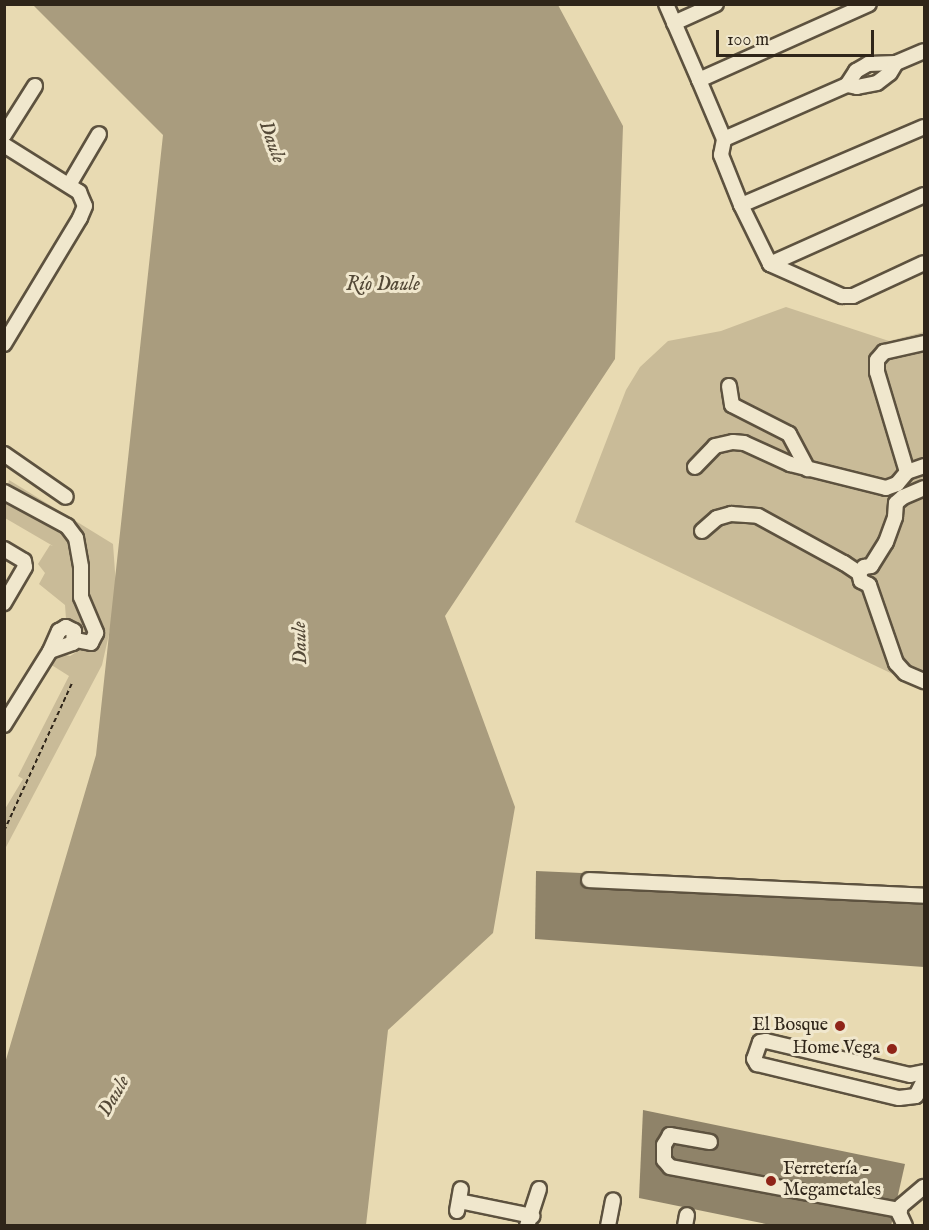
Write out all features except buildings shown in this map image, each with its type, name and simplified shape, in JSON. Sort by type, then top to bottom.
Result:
[{"type":"street","points":[[666,4],[724,139],[721,155],[741,206],[770,264],[848,297],[924,263]]},
{"type":"street","points":[[674,22],[716,4]]},
{"type":"street","points":[[699,80],[869,4]]},
{"type":"street","points":[[847,85],[856,71],[868,63],[896,63],[924,51]]},
{"type":"street","points":[[724,139],[847,85],[867,86],[877,83],[890,73],[896,63]]},
{"type":"street","points":[[4,135],[35,86]]},
{"type":"street","points":[[741,206],[924,127]]},
{"type":"street","points":[[69,185],[99,134]]},
{"type":"street","points":[[4,145],[69,185],[83,198],[84,212],[4,344]]},
{"type":"street","points":[[770,264],[924,195]]},
{"type":"street","points":[[907,472],[878,372],[877,360],[884,352],[924,343]]},
{"type":"street","points":[[729,386],[732,405],[789,434],[808,469]]},
{"type":"street","points":[[695,467],[715,447],[733,442],[744,443],[790,464],[895,493],[924,488]]},
{"type":"street","points":[[4,454],[66,497]]},
{"type":"street","points":[[865,569],[889,535],[895,517],[895,493],[907,472],[924,466]]},
{"type":"street","points":[[4,492],[66,526],[76,538],[81,567],[81,597],[96,633],[91,643],[75,640],[75,631],[63,627],[58,631],[50,651],[4,724]]},
{"type":"street","points":[[702,531],[717,518],[731,514],[758,516],[878,574],[875,581],[869,585],[896,663],[905,673],[924,681]]},
{"type":"street","points":[[4,549],[24,561],[26,567],[4,603]]},
{"type":"street","points":[[589,880],[924,896]]},
{"type":"street","points":[[766,1041],[910,1075],[924,1075],[916,1096],[899,1098],[757,1064],[754,1059],[760,1042],[766,1041]]},
{"type":"street","points":[[838,1083],[843,1059]]},
{"type":"street","points":[[710,1142],[670,1135],[664,1145],[664,1160],[670,1167],[900,1210]]},
{"type":"street","points":[[905,1226],[900,1210],[904,1203],[924,1187]]},
{"type":"street","points":[[459,1200],[529,1221],[539,1189]]},
{"type":"street","points":[[608,1226],[613,1200]]},
{"type":"path","points":[[4,831],[72,683]]},
{"type":"shaded area","points":[[786,307],[889,341],[924,332],[924,689],[575,522],[626,390],[640,367],[668,341],[721,331]]},
{"type":"shaded area","points":[[9,480],[113,544],[117,599],[102,665],[5,849],[5,809],[23,779],[18,776],[69,676],[50,664],[57,653],[70,656],[78,651],[82,640],[78,624],[66,619],[65,605],[39,584],[45,573],[38,564],[50,545],[53,546],[5,518],[5,499]]},
{"type":"water","name":"Río Daule","points":[[33,5],[558,5],[623,126],[615,359],[445,616],[515,807],[493,933],[388,1030],[366,1225],[5,1225],[5,1063],[96,755],[163,135]]},
{"type":"place","name":"El Bosque","points":[[840,1026]]},
{"type":"place","name":"Home Vega","points":[[892,1049]]},
{"type":"place","name":"Ferretería - Megametales","points":[[771,1181]]},
{"type":"water label","name":"Daule","points":[[272,142]]},
{"type":"water label","name":"Daule","points":[[300,643]]},
{"type":"water label","name":"Daule","points":[[114,1096]]}]
